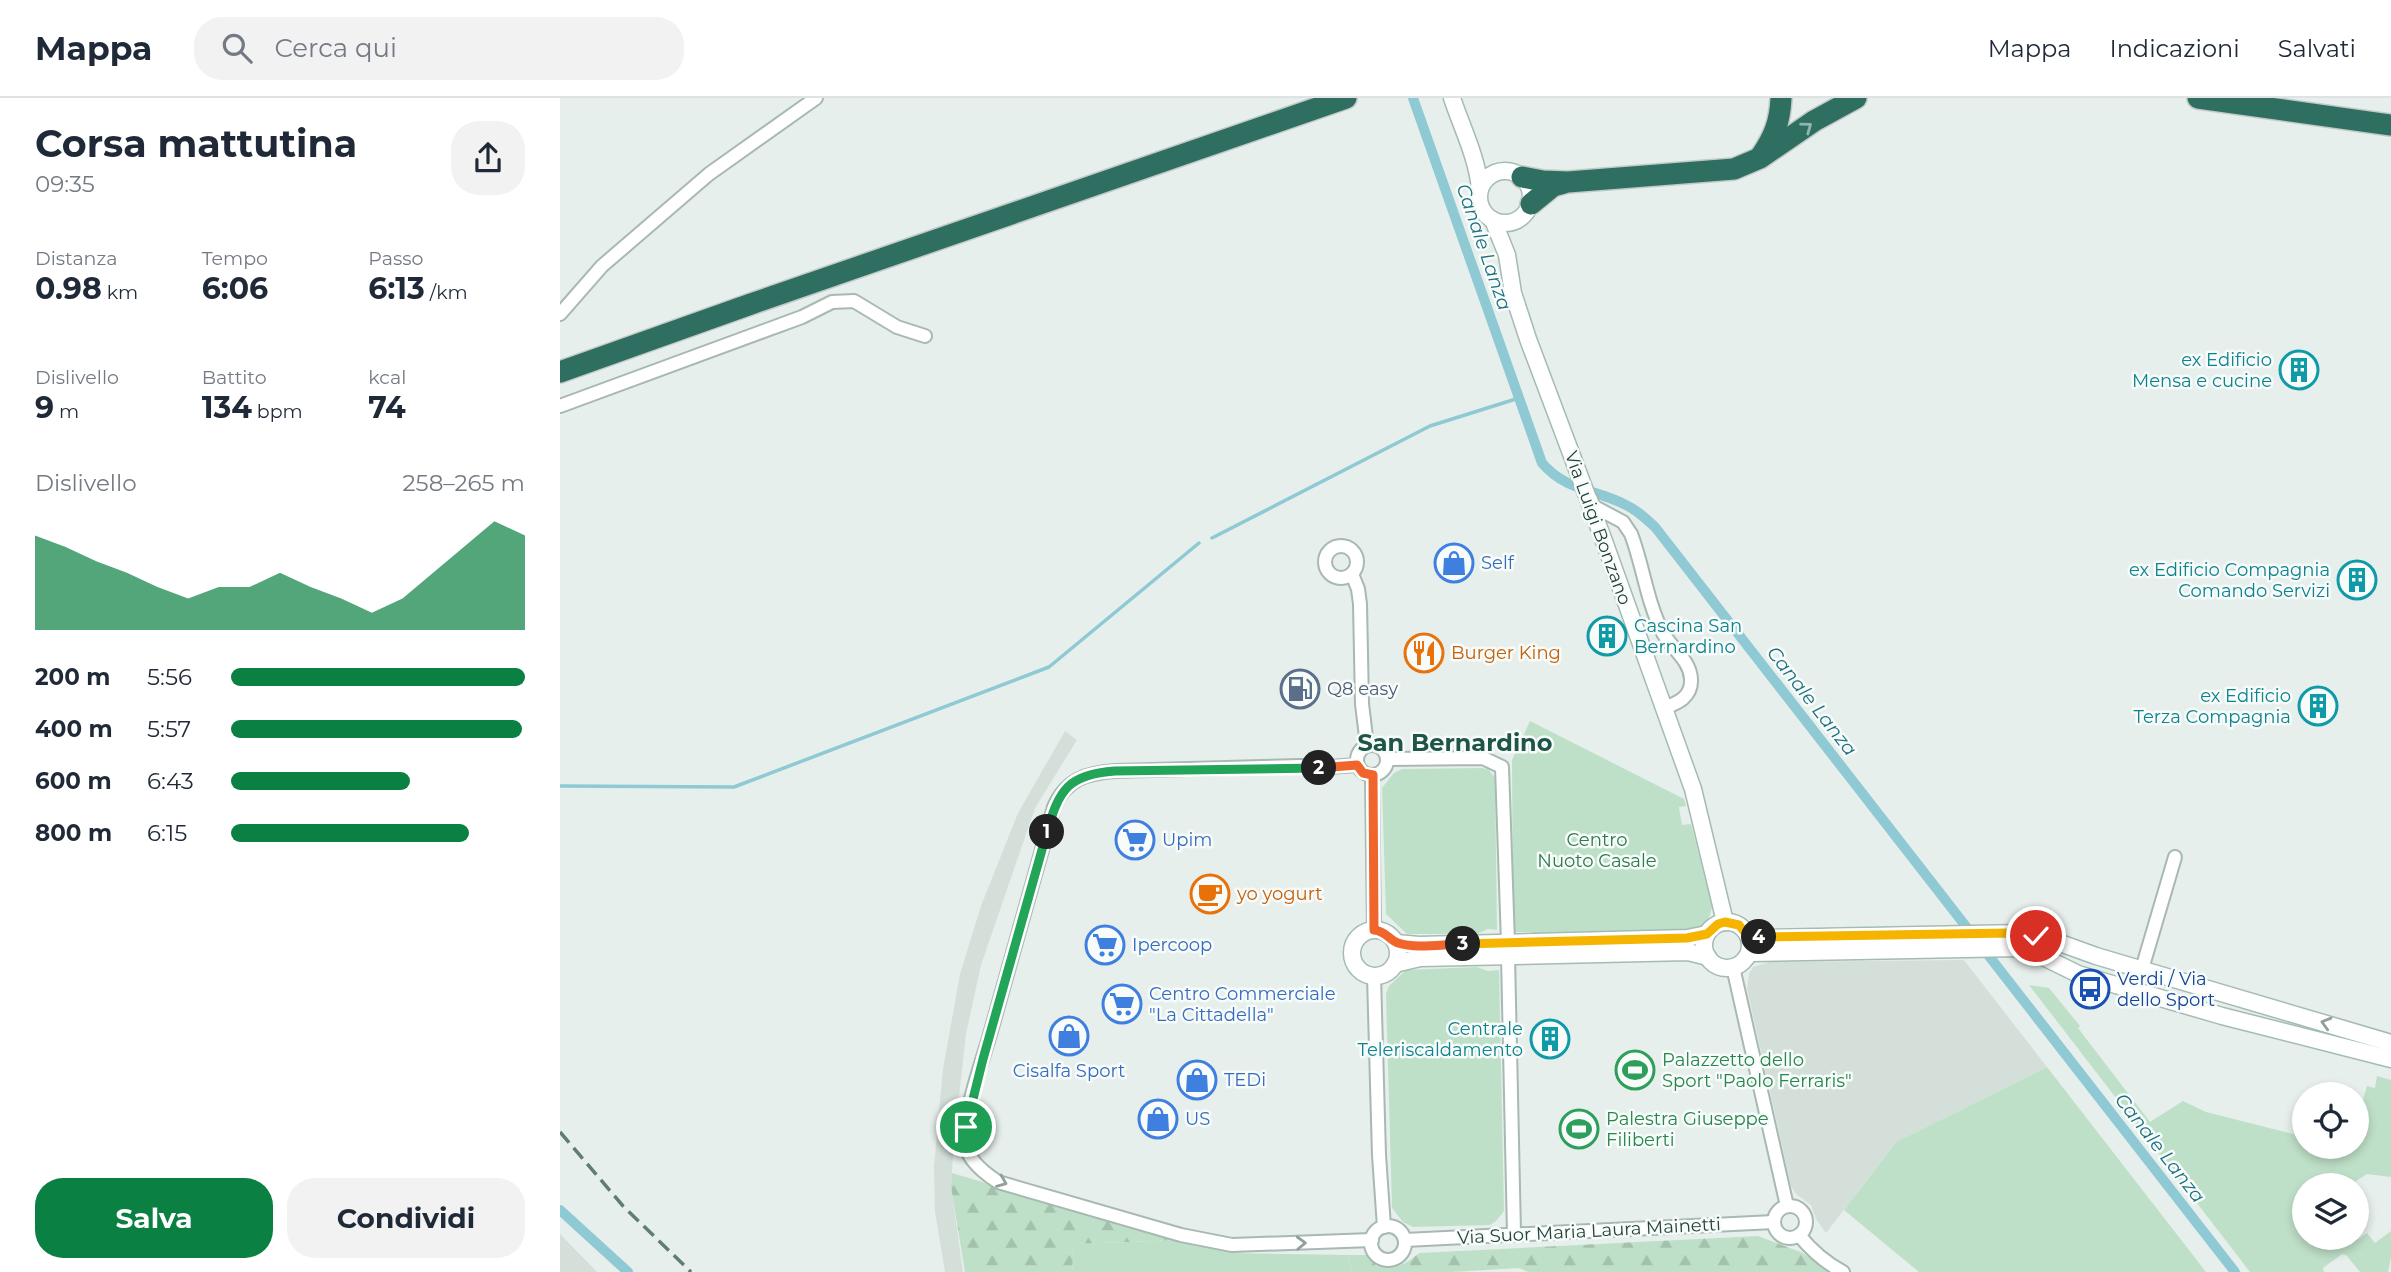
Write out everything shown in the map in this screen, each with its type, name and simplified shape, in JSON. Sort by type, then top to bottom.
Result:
[{"type":"highway","points":[[560,372],[1346,98]]},
{"type":"highway","points":[[1760,158],[1775,136],[1781,98]]},
{"type":"highway","points":[[1513,174],[1543,181],[1569,182],[1734,169],[1760,158],[1814,121],[1856,98]]},
{"type":"highway","points":[[2198,98],[2391,125]]},
{"type":"highway","points":[[1531,204],[1553,186],[1569,182]]},
{"type":"street","points":[[560,314],[602,267],[709,174],[816,98]]},
{"type":"street","points":[[1452,98],[1478,170],[1480,207],[1493,220],[1506,224],[1527,212],[1531,204],[1531,189],[1513,174],[1487,163],[1473,152]]},
{"type":"street","points":[[1480,189],[1489,176],[1513,174]]},
{"type":"street","name":"Via Luigi Bonzano","points":[[1493,220],[1507,255],[1513,293],[1528,339],[1693,789],[1725,922]]},
{"type":"street","name":"Via Luigi Bonzano","points":[[1507,255],[1513,222]]},
{"type":"street","points":[[560,406],[802,317],[832,302],[854,301],[897,327],[925,336]]},
{"type":"street","points":[[1579,445],[1575,457],[1593,506],[1623,522],[1631,534],[1657,621],[1664,635],[1688,666],[1691,681],[1688,693],[1681,702],[1664,708]]},
{"type":"street","points":[[1352,574],[1360,604],[1362,704],[1367,745]]},
{"type":"street","points":[[1367,745],[1381,747],[1388,759],[1382,772],[1373,775],[1363,773],[1357,765],[1359,751],[1367,745]]},
{"type":"street","points":[[1388,759],[1483,758],[1502,767],[1514,1234]]},
{"type":"street","points":[[1357,765],[1099,772],[1085,775],[1071,784],[1059,797],[983,1059],[966,1127],[965,1143],[968,1153],[983,1173],[998,1182],[1181,1235],[1232,1245],[1372,1240]]},
{"type":"street","points":[[1373,775],[1374,930]]},
{"type":"street","points":[[2142,969],[2175,857]]},
{"type":"street","points":[[1395,964],[1420,958],[1508,949],[1687,938],[1707,934],[1718,924],[1725,922],[1739,925],[1748,936],[1749,953],[1739,965],[1718,966],[1705,950],[1707,934]]},
{"type":"street","points":[[1374,930],[1387,933],[1396,943],[1398,953],[1395,964],[1386,973],[1374,976],[1359,968],[1352,953],[1359,937],[1374,930]]},
{"type":"street","points":[[1749,953],[1961,941],[1989,933],[2036,936],[2391,1043]]},
{"type":"street","points":[[1748,936],[1961,941],[2029,950],[2070,971],[2222,1016],[2391,1059]]},
{"type":"street","points":[[1396,943],[1508,949],[1688,952],[1708,957]]},
{"type":"street","points":[[2090,977],[2096,956]]},
{"type":"street","points":[[1732,967],[1787,1206]]},
{"type":"street","points":[[1374,976],[1379,1155],[1384,1227]]},
{"type":"street","points":[[2222,1016],[2227,995]]},
{"type":"street","points":[[1787,1206],[1798,1207],[1805,1215],[1806,1226],[1799,1235],[1790,1238],[1781,1235],[1774,1222],[1778,1212],[1787,1206]]},
{"type":"street","name":"Via Suor Maria Laura Mainetti","points":[[1405,1240],[1774,1222]]},
{"type":"street","points":[[1390,1226],[1400,1231],[1405,1240],[1400,1255],[1391,1260],[1376,1255],[1372,1240],[1376,1231],[1384,1227],[1390,1226]]},
{"type":"street","points":[[1799,1235],[1806,1245],[1831,1266],[1843,1272]]},
{"type":"shaded area","points":[[1065,731],[1077,740],[1035,808],[981,965],[966,1034],[951,1187],[963,1272],[945,1272],[935,1212],[934,1166],[943,1069],[960,974],[981,906],[1018,813]]},
{"type":"shaded area","points":[[1964,960],[2047,1067],[1896,1142],[1826,1233],[1816,1219],[1811,1205],[1796,1194],[1791,1186],[1747,989],[1749,974],[1753,967],[1769,962]]},
{"type":"shaded area","points":[[560,1234],[597,1272],[560,1272]]},
{"type":"green space","name":"Centro Nuoto Casale","points":[[1530,721],[1684,799],[1686,806],[1679,807],[1682,825],[1691,824],[1712,905],[1709,917],[1700,928],[1696,931],[1534,935],[1533,932],[1513,932],[1512,760]]},
{"type":"green space","points":[[1402,769],[1488,769],[1495,778],[1497,930],[1488,929],[1477,934],[1407,934],[1386,914],[1382,788],[1394,773]]},
{"type":"green space","points":[[1477,967],[1488,971],[1499,970],[1504,1211],[1490,1225],[1413,1227],[1403,1222],[1392,1208],[1386,994],[1389,986],[1406,970]]},
{"type":"green space","points":[[2029,985],[2049,988],[2150,1122],[2183,1101],[2206,1112],[2292,1134],[2292,1159],[2369,1159],[2369,1086],[2375,1088],[2377,1076],[2391,1080],[2391,1177],[2369,1173],[2292,1173],[2292,1250],[2369,1250],[2369,1236],[2375,1243],[2391,1231],[2388,1272],[2360,1272],[2346,1255],[2342,1254],[2323,1268],[2324,1272],[2250,1272]]},
{"type":"green space","points":[[2047,1067],[2206,1272],[1919,1272],[1844,1210],[1896,1142]]},
{"type":"green space","points":[[952,1173],[1180,1240],[1074,1244],[1072,1272],[965,1272],[951,1187]]},
{"type":"green space","points":[[1758,1236],[1803,1253],[1829,1272],[1528,1272],[1519,1268],[1452,1272],[1352,1272],[1348,1255],[1369,1255],[1376,1266],[1394,1267],[1404,1264],[1419,1253]]},
{"type":"green space","points":[[1180,1240],[1233,1253],[1348,1255],[1352,1272],[1072,1272],[1074,1244]]},
{"type":"waterway","name":"Canale Lanza","points":[[1413,98],[1542,463],[1571,484],[1629,506],[1655,527],[2235,1272]]},
{"type":"waterway","points":[[1212,538],[1430,426],[1519,398]]},
{"type":"waterway","points":[[560,786],[734,787],[1049,667],[1199,543]]},
{"type":"waterway","points":[[560,1210],[628,1272]]},
{"type":"railway","points":[[560,1132],[623,1206],[691,1272]]},
{"type":"place","name":"ex Edificio Mensa e cucine","points":[[2299,370]]},
{"type":"place","name":"Self","points":[[1454,563]]},
{"type":"place","name":"ex Edificio Compagnia Comando Servizi","points":[[2357,580]]},
{"type":"place","name":"Cascina San Bernardino","points":[[1607,636]]},
{"type":"place","name":"Burger King","points":[[1424,653]]},
{"type":"place","name":"Q8 easy","points":[[1300,689]]},
{"type":"place","name":"ex Edificio Terza Compagnia","points":[[2318,706]]},
{"type":"place","name":"Upim","points":[[1135,840]]},
{"type":"place","name":"yo yogurt","points":[[1210,894]]},
{"type":"place","name":"Ipercoop","points":[[1105,945]]},
{"type":"place","name":"Verdi / Via dello Sport","points":[[2090,989]]},
{"type":"place","name":"Centro Commerciale \"La Cittadella\"","points":[[1122,1004]]},
{"type":"place","name":"Cisalfa Sport","points":[[1069,1036]]},
{"type":"place","name":"Centrale Teleriscaldamento","points":[[1550,1039]]},
{"type":"place","name":"Palazzetto dello Sport \"Paolo Ferraris\"","points":[[1635,1070]]},
{"type":"place","name":"TEDi","points":[[1197,1080]]},
{"type":"place","name":"US","points":[[1158,1119]]},
{"type":"place","name":"Palestra Giuseppe Filiberti","points":[[1579,1129]]},
{"type":"district","name":"San Bernardino","points":[[1455,742]]},
{"type":"route","points":[[966,1127],[1054,807],[1071,784],[1085,775],[1099,772],[1357,765],[1363,773],[1373,775],[1374,930],[1387,933],[1396,943],[1419,945],[1687,938],[1707,934],[1712,928],[1725,922],[1739,925],[1748,936],[1768,938],[2008,933],[2036,936]]}]
